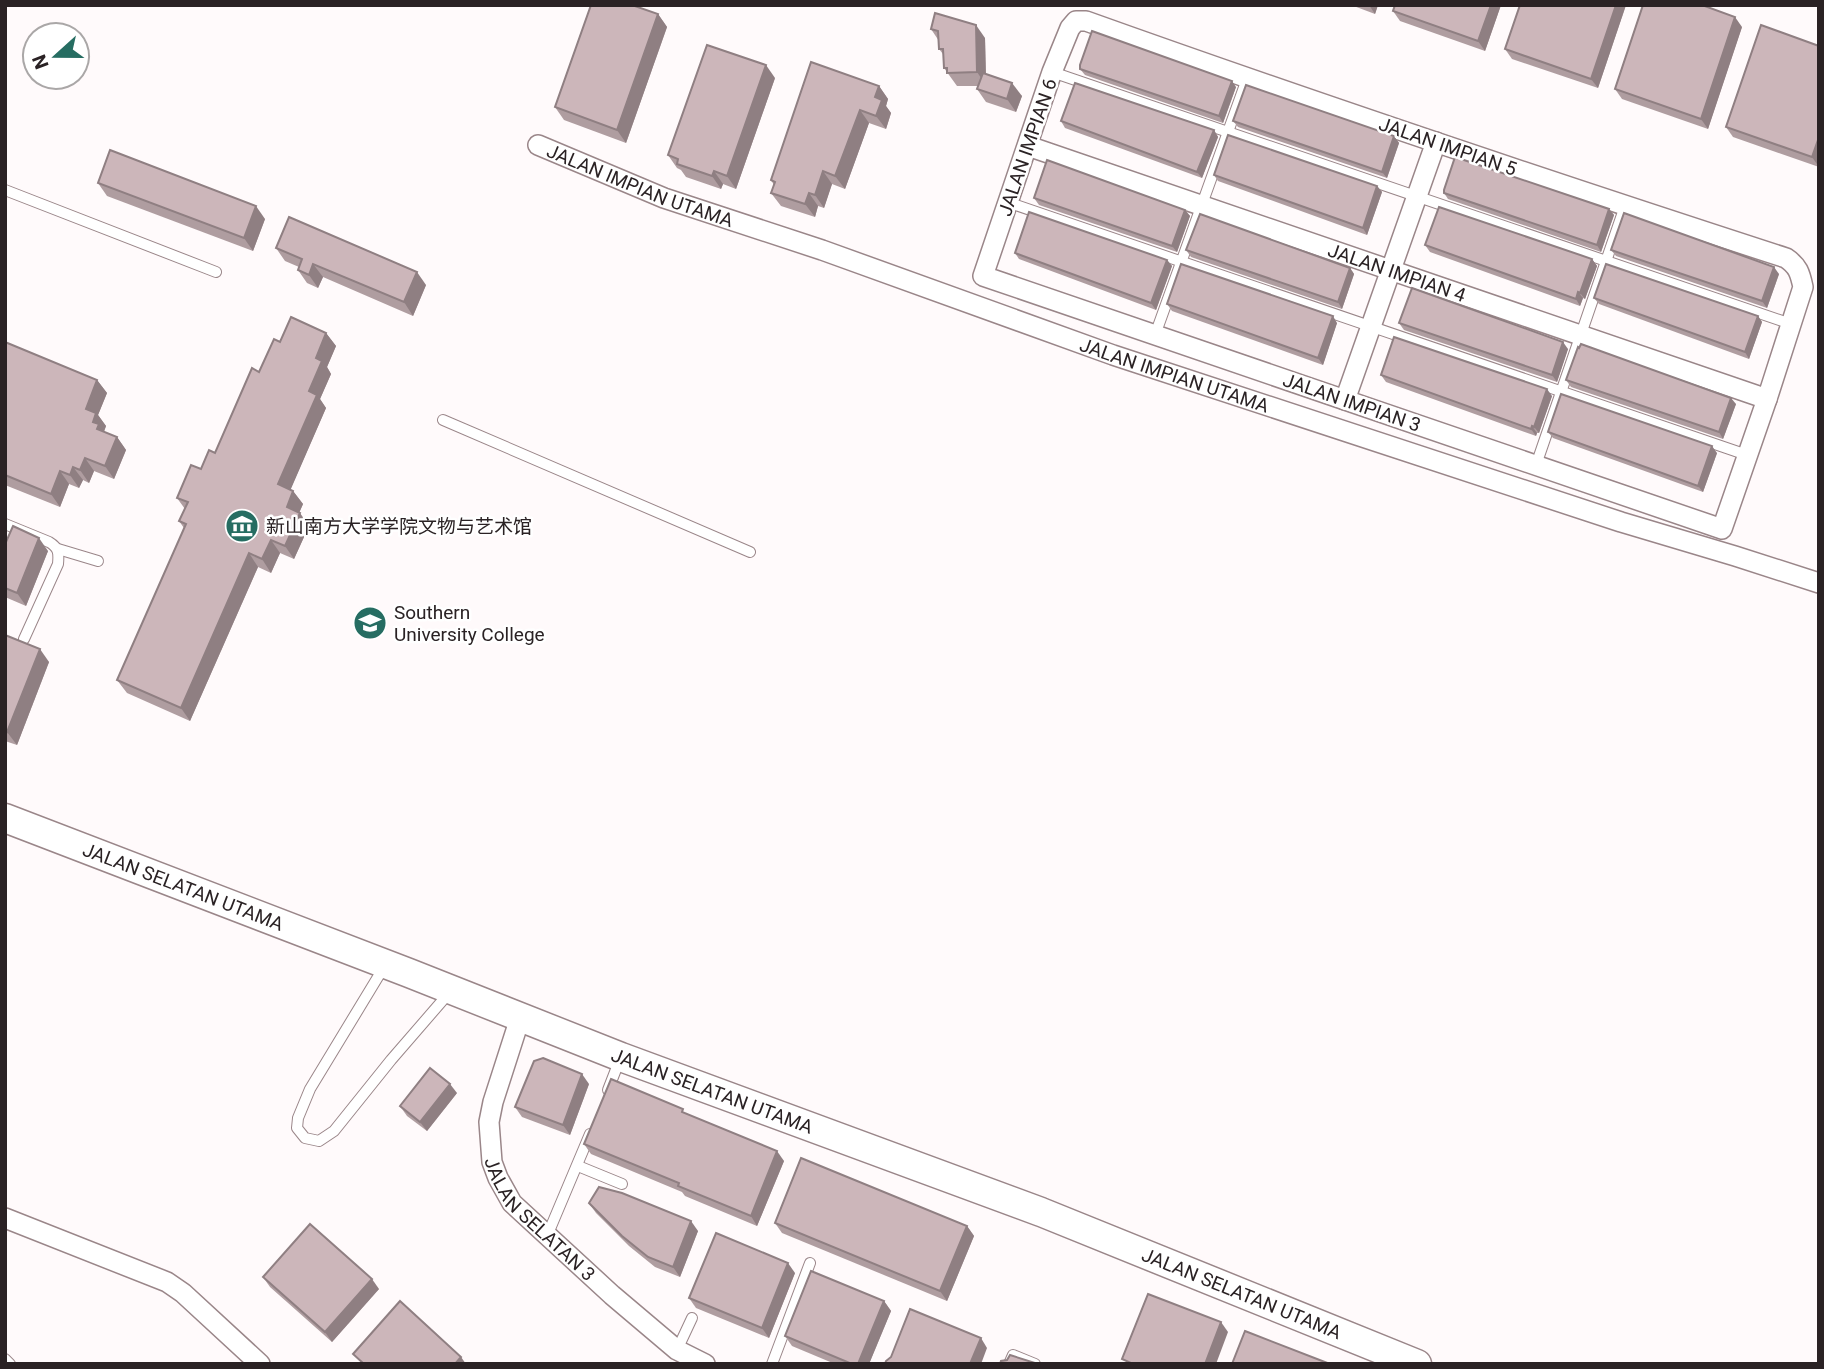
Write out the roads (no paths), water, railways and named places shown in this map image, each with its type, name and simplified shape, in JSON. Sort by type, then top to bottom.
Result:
[{"type":"street","name":"JALAN IMPIAN 6","points":[[983,276],[1052,72],[1070,28],[1076,21]]},
{"type":"street","name":"JALAN IMPIAN 5","points":[[1076,21],[1086,21],[1247,79],[1786,258],[1796,264],[1803,287],[1791,324]]},
{"type":"street","points":[[1345,400],[1436,142]]},
{"type":"street","name":"JALAN IMPIAN UTAMA","points":[[538,145],[664,198],[822,250],[1113,355],[1621,522],[1819,583]]},
{"type":"street","name":"JALAN IMPIAN 4","points":[[1028,146],[1767,398]]},
{"type":"street","name":"JALAN IMPIAN 3","points":[[983,276],[1722,529],[1747,455]]},
{"type":"street","points":[[1747,455],[1791,324]]},
{"type":"street","name":"JALAN SELATAN UTAMA","points":[[5,818],[621,1057],[1041,1212],[1417,1364]]},
{"type":"street","name":"JALAN SELATAN 3","points":[[520,1018],[489,1122],[492,1162],[498,1178],[512,1203],[612,1295],[677,1350],[705,1364]]},
{"type":"street","points":[[5,1218],[167,1282],[183,1293],[260,1364]]},
{"type":"lane","points":[[1052,72],[1791,324]]},
{"type":"lane","points":[[1155,335],[1247,79]]},
{"type":"lane","points":[[5,190],[216,272]]},
{"type":"lane","points":[[1007,202],[1747,455]]},
{"type":"lane","points":[[1536,465],[1625,206]]},
{"type":"lane","points":[[443,420],[750,552]]},
{"type":"lane","points":[[5,524],[49,542],[58,549],[98,561]]},
{"type":"lane","points":[[24,639],[58,564],[58,549]]},
{"type":"lane","points":[[386,964],[310,1089],[298,1118],[297,1128],[305,1138],[319,1141],[334,1132],[391,1060],[452,990]]},
{"type":"lane","points":[[602,1105],[621,1057]]},
{"type":"lane","points":[[547,1236],[592,1129]]},
{"type":"lane","points":[[578,1166],[622,1184]]},
{"type":"lane","points":[[772,1364],[810,1263]]},
{"type":"lane","points":[[677,1350],[692,1318]]},
{"type":"lane","points":[[1009,1364],[1013,1355],[1035,1364]]},
{"type":"lane","points":[[5,1359],[10,1364]]},
{"type":"place","name":"新山南方大学学院文物与艺术馆","points":[[242,526]]},
{"type":"place","name":"Southern University College","points":[[370,623]]}]
